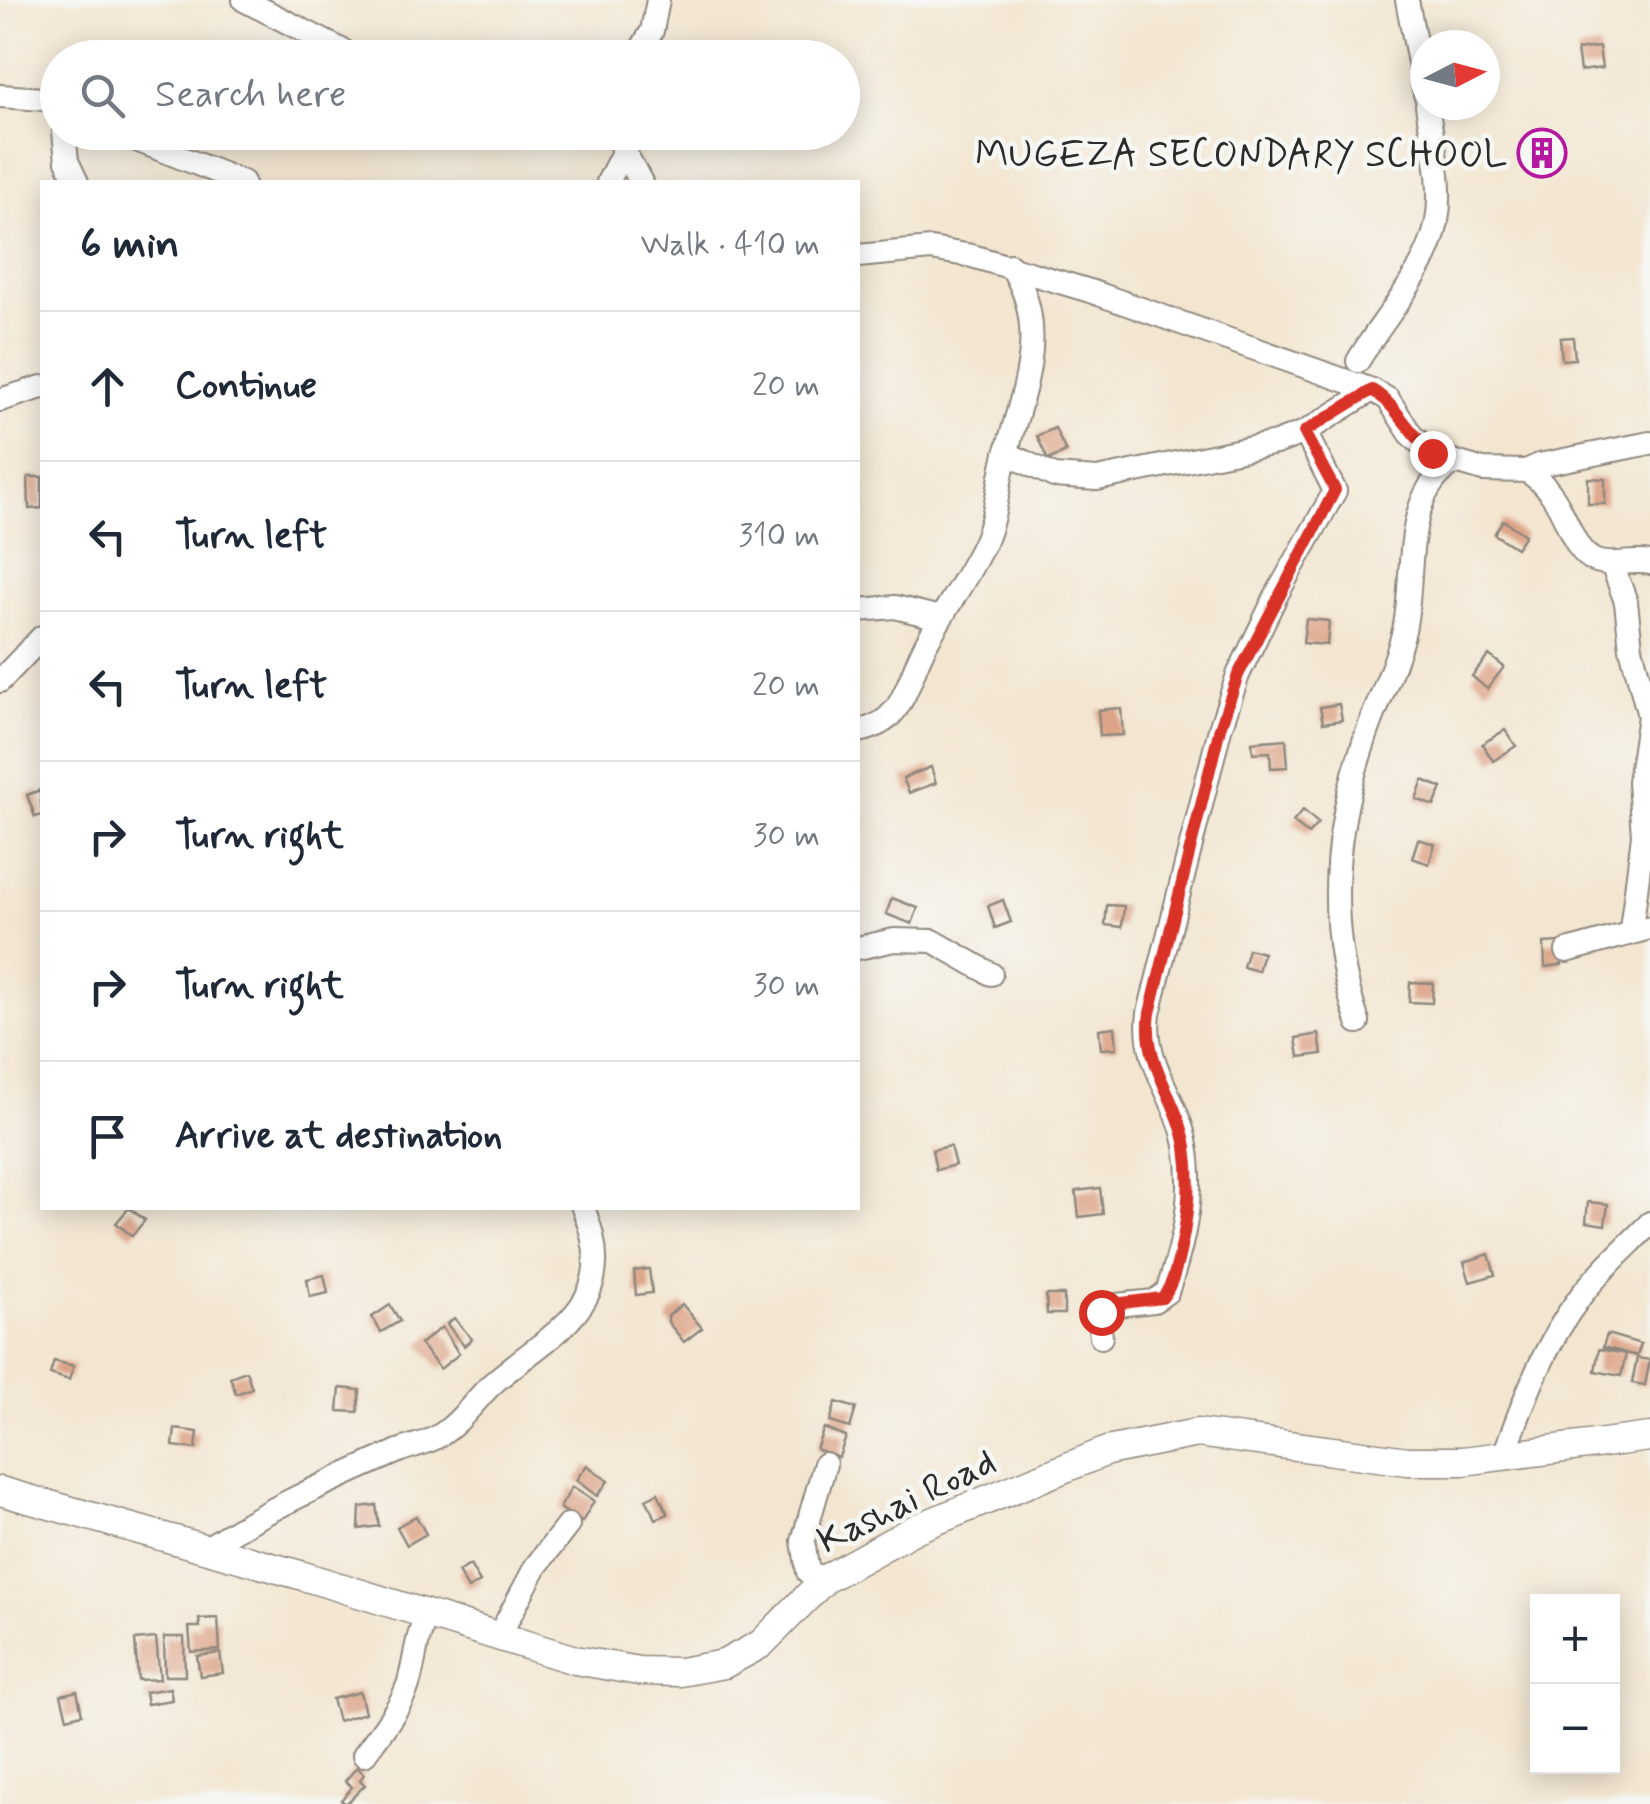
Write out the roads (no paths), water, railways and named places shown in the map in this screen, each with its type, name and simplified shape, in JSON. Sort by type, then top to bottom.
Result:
[{"type":"street","points":[[244,0],[322,40]]},
{"type":"street","points":[[647,40],[658,0]]},
{"type":"street","points":[[1407,0],[1413,30]]},
{"type":"street","points":[[0,96],[40,99]]},
{"type":"street","points":[[1358,362],[1431,246],[1438,218],[1438,184],[1429,120]]},
{"type":"street","points":[[66,150],[75,180]]},
{"type":"street","points":[[162,150],[238,180]]},
{"type":"street","points":[[608,180],[615,150]]},
{"type":"street","points":[[622,150],[640,180]]},
{"type":"street","points":[[860,256],[931,250],[1010,265],[1372,390],[1388,399],[1412,436],[1432,453],[1483,470],[1526,472],[1546,482],[1556,494],[1578,546],[1592,560],[1650,563]]},
{"type":"street","points":[[860,730],[886,724],[895,714],[909,675],[986,536],[1028,379],[1032,343],[1026,290],[1010,265]]},
{"type":"street","points":[[0,400],[40,389]]},
{"type":"street","points":[[1006,454],[1054,476],[1097,478],[1230,454],[1304,432],[1372,390]]},
{"type":"street","points":[[1101,1337],[1099,1321],[1107,1306],[1154,1302],[1167,1292],[1184,1232],[1186,1146],[1146,1037],[1220,728],[1238,675],[1335,490],[1304,432]]},
{"type":"street","points":[[1526,472],[1539,465],[1650,443]]},
{"type":"street","points":[[1358,1022],[1338,942],[1336,882],[1344,807],[1404,630],[1410,557],[1421,510],[1440,471],[1456,462]]},
{"type":"street","points":[[1567,952],[1641,929],[1639,782],[1649,716],[1631,648],[1626,602],[1612,564]]},
{"type":"street","points":[[860,610],[895,607],[940,618]]},
{"type":"street","points":[[0,681],[40,639]]},
{"type":"street","points":[[860,948],[894,940],[933,942],[991,974]]},
{"type":"street","points":[[204,1550],[246,1524],[397,1451],[442,1435],[494,1383],[562,1332],[583,1305],[593,1279],[592,1236],[585,1210]]},
{"type":"street","points":[[1503,1458],[1540,1362],[1565,1319],[1582,1295],[1650,1223]]},
{"type":"street","name":"Kashai Road","points":[[0,1491],[500,1634],[576,1660],[640,1671],[680,1672],[724,1664],[761,1644],[824,1579],[914,1529],[1107,1451],[1171,1436],[1248,1436],[1408,1462],[1503,1458],[1650,1437]]},
{"type":"street","points":[[824,1579],[808,1572],[802,1549],[826,1464]]},
{"type":"street","points":[[500,1634],[536,1566],[568,1525]]},
{"type":"street","points":[[364,1755],[408,1684],[417,1635],[428,1614]]},
{"type":"place","name":"MUGEZA SECONDARY SCHOOL","points":[[1542,153]]}]
